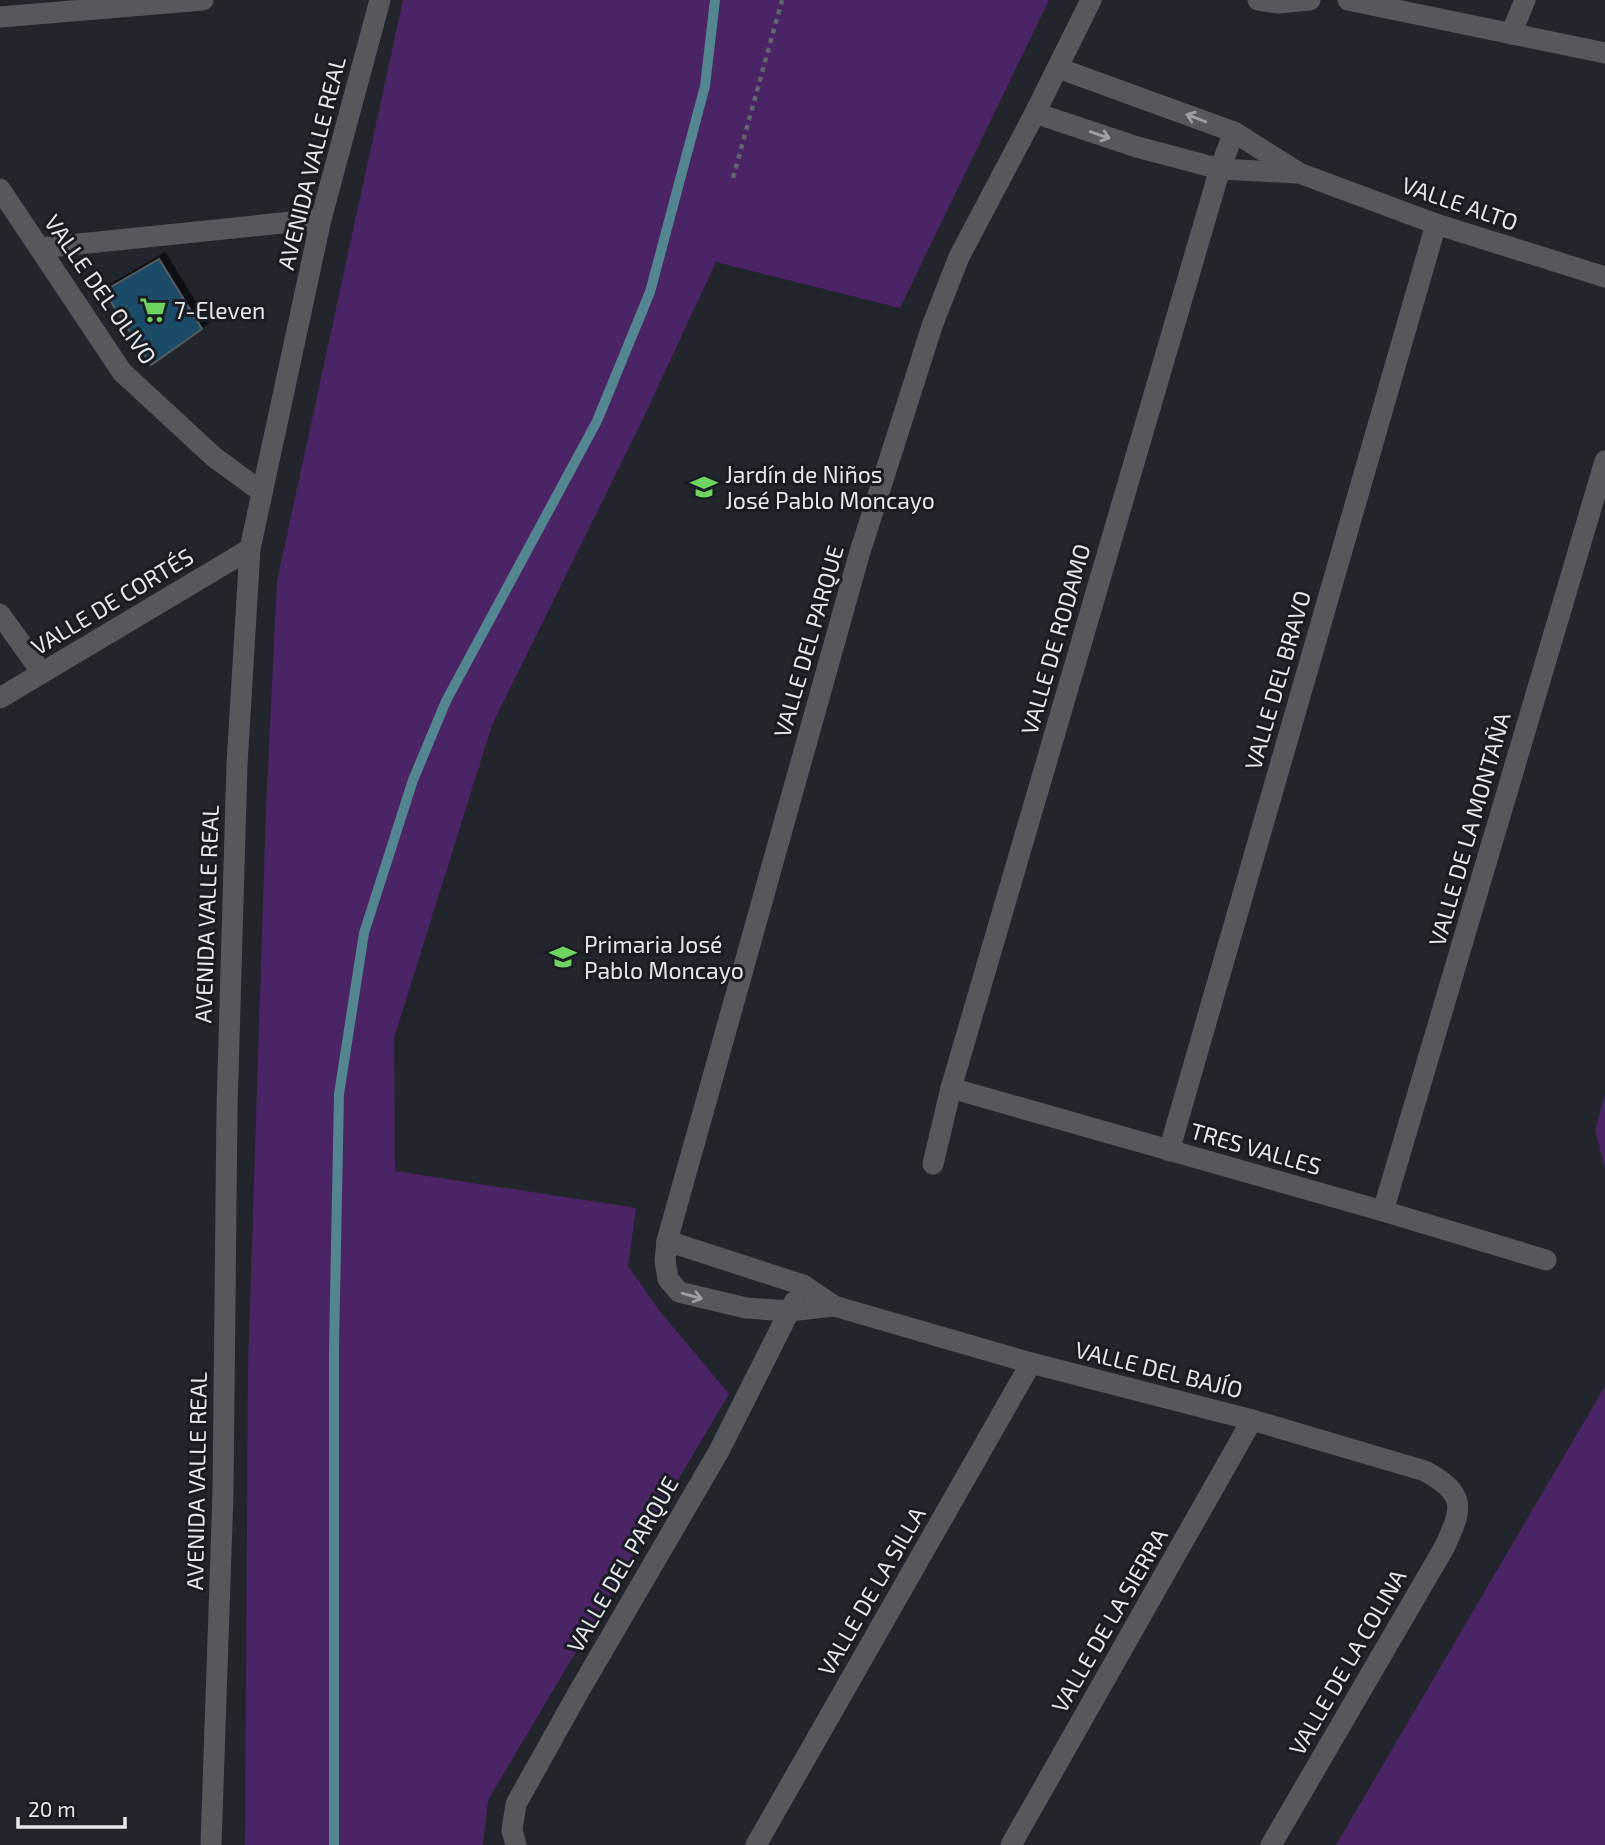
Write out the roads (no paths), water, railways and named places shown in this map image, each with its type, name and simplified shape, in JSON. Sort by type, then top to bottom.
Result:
[{"type":"street","points":[[0,17],[24,8],[203,0]]},
{"type":"street","name":"AVENIDA VALLE REAL","points":[[211,1845],[223,1493],[227,1108],[237,778],[250,549],[321,219],[380,0]]},
{"type":"street","name":"VALLE DEL PARQUE","points":[[789,1311],[746,1308],[679,1292],[668,1279],[665,1260],[667,1241],[855,568],[932,326],[959,257],[1091,0]]},
{"type":"street","points":[[1272,1],[1310,0]]},
{"type":"street","points":[[1348,0],[1605,53]]},
{"type":"street","points":[[1511,34],[1525,0]]},
{"type":"street","name":"VALLE ALTO","points":[[1058,68],[1234,132],[1299,173],[1436,224],[1605,277]]},
{"type":"street","name":"VALLE ALTO","points":[[1035,113],[1137,147],[1220,169],[1299,173]]},
{"type":"street","name":"VALLE DE RODAMO","points":[[933,1164],[951,1088],[1220,169],[1234,132]]},
{"type":"street","name":"VALLE DEL OLIVO","points":[[0,189],[122,372],[214,457],[262,492]]},
{"type":"street","points":[[40,248],[321,219]]},
{"type":"street","name":"VALLE DEL BRAVO","points":[[1169,1150],[1436,224]]},
{"type":"street","name":"VALLE DE LA MONTAÑA","points":[[1383,1211],[1605,461]]},
{"type":"street","name":"VALLE DE CORTÉS","points":[[0,698],[250,549]]},
{"type":"street","points":[[0,614],[42,673]]},
{"type":"street","name":"TRES VALLES","points":[[951,1088],[1546,1260]]},
{"type":"street","points":[[667,1241],[803,1285]]},
{"type":"street","name":"VALLE DEL PARQUE","points":[[516,1845],[512,1830],[516,1804],[719,1451],[803,1285]]},
{"type":"street","name":"VALLE DEL BAJÍO","points":[[803,1285],[834,1306],[1031,1363],[1252,1420],[1425,1471],[1448,1484],[1458,1503]]},
{"type":"street","name":"VALLE DEL BAJÍO","points":[[789,1311],[834,1306]]},
{"type":"street","name":"VALLE DE LA SILLA","points":[[756,1845],[1031,1363]]},
{"type":"street","name":"VALLE DE LA SIERRA","points":[[1011,1845],[1252,1420]]},
{"type":"street","name":"VALLE DE LA COLINA","points":[[1272,1845],[1444,1548],[1456,1523],[1458,1503]]},
{"type":"waterway","points":[[334,1845],[334,1348],[339,1094],[364,933],[413,780],[446,701],[597,421],[650,292],[705,86],[715,0]]},
{"type":"place","name":"7-Eleven","points":[[153,310]]},
{"type":"place","name":"Jardín de Niños José Pablo Moncayo","points":[[704,487]]},
{"type":"place","name":"Primaria José Pablo Moncayo","points":[[563,957]]}]
